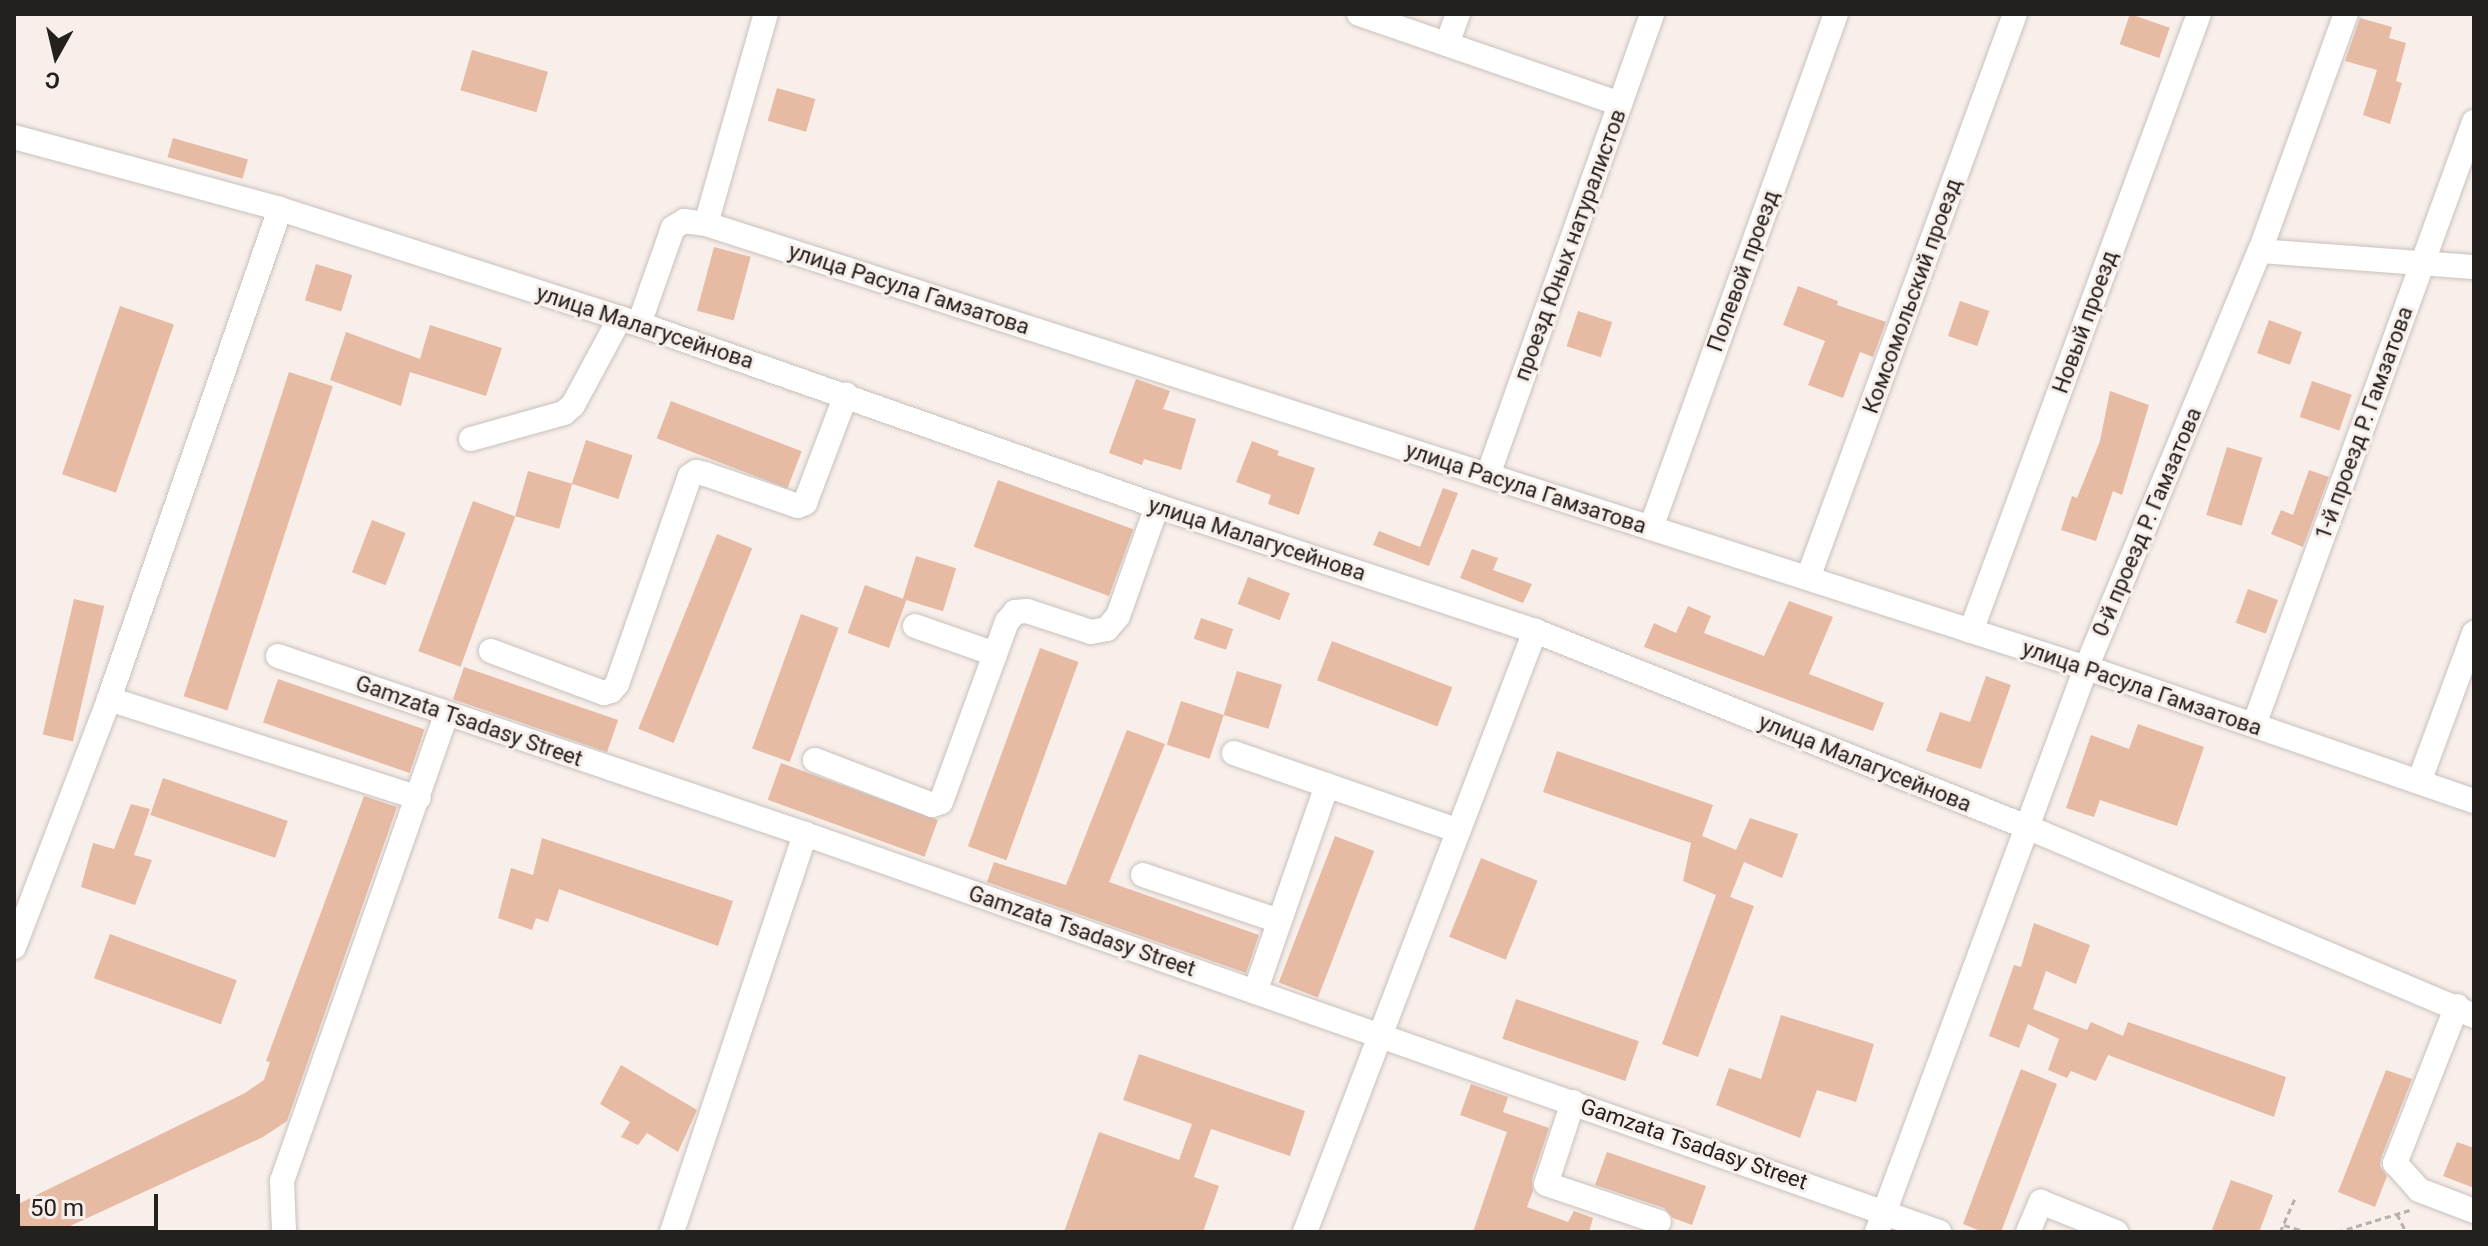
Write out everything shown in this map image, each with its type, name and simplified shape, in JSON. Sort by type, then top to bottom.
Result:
[{"type":"street","points":[[471,439],[564,413],[573,405],[629,321],[673,228],[684,221],[706,224],[766,14]]},
{"type":"street","points":[[1359,14],[1620,104]]},
{"type":"street","points":[[1447,44],[1458,14]]},
{"type":"street","name":"проезд Юных натуралистов","points":[[1488,475],[1652,14]]},
{"type":"street","name":"Полевой проезд","points":[[1651,528],[1836,14]]},
{"type":"street","name":"Комсомольский проезд","points":[[1808,578],[2015,14]]},
{"type":"street","name":"Новый проезд","points":[[1971,631],[2199,14]]},
{"type":"street","name":"0-й проезд Р. Гамзатова","points":[[1880,1221],[2086,668],[2260,251],[2346,14]]},
{"type":"street","name":"1-й проезд Р. Гамзатова","points":[[2254,725],[2474,122]]},
{"type":"street","name":"улица Малагусейнова","points":[[14,137],[280,209],[629,321],[1157,506],[1535,631],[2027,827],[2465,1011]]},
{"type":"street","points":[[14,947],[109,699],[280,209]]},
{"type":"street","name":"улица Расула Гамзатова","points":[[706,224],[2086,668],[2474,801]]},
{"type":"street","points":[[2260,251],[2474,267]]},
{"type":"street","points":[[491,651],[604,693],[611,691],[617,684],[690,476],[705,474],[798,506],[805,503],[846,395]]},
{"type":"street","points":[[815,760],[932,805],[941,802],[1007,622],[1015,612],[1027,611],[1091,632],[1107,629],[1118,616],[1157,506]]},
{"type":"street","points":[[915,626],[995,654]]},
{"type":"street","points":[[1305,1232],[1456,830],[1535,631]]},
{"type":"street","points":[[2419,782],[2474,633]]},
{"type":"street","name":"Gamzata Tsadasy Street","points":[[278,656],[805,834],[1573,1102],[1880,1221],[1939,1232]]},
{"type":"street","points":[[109,699],[419,798]]},
{"type":"street","points":[[284,1232],[282,1181],[446,714]]},
{"type":"street","points":[[1234,753],[1456,830]]},
{"type":"street","points":[[1255,992],[1327,785]]},
{"type":"street","points":[[672,1232],[805,834]]},
{"type":"street","points":[[1143,875],[1279,921]]},
{"type":"street","points":[[2465,1011],[2395,1163],[2419,1190],[2474,1211]]},
{"type":"street","points":[[1573,1102],[1546,1184],[1659,1222]]},
{"type":"street","points":[[2028,1232],[2041,1202],[2116,1232]]},
{"type":"path","points":[[2280,1232],[2295,1198]]},
{"type":"path","points":[[2337,1232],[2446,1201]]},
{"type":"path","points":[[2397,1213],[2406,1232]]},
{"type":"path","points":[[2284,1225],[2307,1232]]},
{"type":"building","points":[[2130,14],[2170,28],[2159,58],[2120,44]]},
{"type":"building","points":[[2360,18],[2392,27],[2389,38],[2406,43],[2396,81],[2402,83],[2390,124],[2363,115],[2377,70],[2345,61]]},
{"type":"building","points":[[472,50],[548,72],[536,112],[460,90]]},
{"type":"building","points":[[777,88],[815,99],[806,132],[768,121]]},
{"type":"building","points":[[173,138],[248,159],[242,179],[167,157]]},
{"type":"building","points":[[714,247],[751,257],[734,321],[697,311]]},
{"type":"building","points":[[316,264],[352,275],[341,311],[305,300]]},
{"type":"building","points":[[1798,286],[1838,301],[1837,305],[1886,322],[1873,357],[1860,352],[1843,398],[1808,385],[1825,341],[1783,325]]},
{"type":"building","points":[[1960,301],[1989,311],[1977,346],[1948,336]]},
{"type":"building","points":[[120,306],[174,325],[116,493],[62,474]]},
{"type":"building","points":[[1578,311],[1612,322],[1601,357],[1567,346]]},
{"type":"building","points":[[2269,320],[2302,332],[2290,365],[2257,353]]},
{"type":"building","points":[[430,325],[502,348],[486,396],[410,372],[401,406],[330,380],[346,332],[420,359]]},
{"type":"building","points":[[289,372],[333,386],[227,711],[184,696]]},
{"type":"building","points":[[1136,379],[1170,391],[1163,409],[1196,419],[1181,470],[1144,459],[1142,465],[1109,453]]},
{"type":"building","points":[[2312,381],[2352,395],[2339,431],[2300,417]]},
{"type":"building","points":[[2110,391],[2149,405],[2122,495],[2113,491],[2096,541],[2061,530],[2072,496],[2077,498],[2100,441]]},
{"type":"building","points":[[671,401],[802,451],[787,489],[657,438]]},
{"type":"building","points":[[586,440],[633,455],[618,499],[572,484]]},
{"type":"building","points":[[1252,441],[1279,451],[1277,455],[1315,468],[1299,515],[1268,504],[1271,495],[1236,482]]},
{"type":"building","points":[[2227,447],[2262,458],[2242,526],[2206,515]]},
{"type":"building","points":[[2309,470],[2329,477],[2303,547],[2271,534],[2281,510],[2293,515]]},
{"type":"building","points":[[528,471],[572,484],[559,529],[515,516]]},
{"type":"building","points":[[998,480],[1133,529],[1109,596],[974,547]]},
{"type":"building","points":[[1443,488],[1458,493],[1429,566],[1373,545],[1379,531],[1420,547]]},
{"type":"building","points":[[473,501],[515,516],[461,667],[418,651]]},
{"type":"building","points":[[372,520],[406,533],[386,585],[352,572]]},
{"type":"building","points":[[717,534],[752,548],[674,743],[638,729]]},
{"type":"building","points":[[1472,549],[1498,558],[1493,570],[1532,584],[1523,603],[1460,578]]},
{"type":"building","points":[[916,556],[956,568],[943,611],[903,599]]},
{"type":"building","points":[[1248,577],[1290,593],[1280,620],[1238,604]]},
{"type":"building","points":[[865,585],[906,600],[889,648],[848,633]]},
{"type":"building","points":[[2248,589],[2278,600],[2266,634],[2236,623]]},
{"type":"building","points":[[74,599],[104,606],[73,741],[43,734]]},
{"type":"building","points":[[1789,601],[1833,617],[1809,674],[1884,703],[1873,731],[1644,647],[1654,623],[1676,633],[1688,606],[1711,616],[1704,633],[1764,656]]},
{"type":"building","points":[[801,614],[839,628],[790,762],[752,748]]},
{"type":"building","points":[[1201,618],[1233,629],[1226,650],[1194,639]]},
{"type":"building","points":[[1332,641],[1452,687],[1437,726],[1317,680]]},
{"type":"building","points":[[1040,648],[1079,662],[1006,860],[968,846]]},
{"type":"building","points":[[464,667],[618,720],[607,752],[453,699]]},
{"type":"building","points":[[1237,671],[1282,685],[1268,729],[1224,715]]},
{"type":"building","points":[[1986,676],[2011,685],[1981,769],[1926,751],[1940,712],[1970,722]]},
{"type":"building","points":[[278,679],[425,729],[410,773],[263,722]]},
{"type":"building","points":[[1181,701],[1224,715],[1210,759],[1167,745]]},
{"type":"building","points":[[2138,724],[2204,747],[2177,826],[2100,800],[2094,817],[2066,808],[2091,735],[2129,749]]},
{"type":"building","points":[[1127,730],[1165,744],[1109,882],[1259,935],[1246,973],[987,882],[994,862],[1066,885]]},
{"type":"building","points":[[1557,751],[1713,805],[1702,836],[1736,850],[1750,818],[1798,834],[1782,878],[1744,862],[1730,897],[1754,906],[1698,1057],[1662,1044],[1716,895],[1683,881],[1691,843],[1543,792]]},
{"type":"building","points":[[781,763],[938,820],[925,857],[768,800]]},
{"type":"building","points":[[163,778],[288,821],[275,858],[150,815]]},
{"type":"building","points":[[364,796],[397,807],[287,1121],[263,1137],[57,1232],[14,1232],[14,1206],[245,1093],[264,1080],[270,1062],[266,1061]]},
{"type":"building","points":[[131,804],[150,809],[134,855],[152,860],[135,905],[81,887],[93,843],[114,849]]},
{"type":"building","points":[[1335,836],[1374,851],[1318,998],[1279,983]]},
{"type":"building","points":[[542,838],[733,901],[718,946],[559,889],[548,922],[536,918],[532,930],[498,918],[511,868],[533,875]]},
{"type":"building","points":[[1481,858],[1538,881],[1506,960],[1449,937]]},
{"type":"building","points":[[2034,923],[2090,945],[2076,984],[2046,971],[2033,1009],[2087,1030],[2091,1022],[2123,1036],[2128,1022],[2286,1077],[2274,1117],[2108,1055],[2096,1081],[2071,1071],[2067,1078],[2048,1070],[2059,1039],[2028,1024],[2019,1048],[1989,1036],[2014,965],[2021,967]]},
{"type":"building","points":[[110,934],[237,980],[221,1024],[94,978]]},
{"type":"building","points":[[1516,999],[1639,1041],[1625,1081],[1502,1039]]},
{"type":"building","points":[[1781,1015],[1874,1044],[1856,1102],[1817,1090],[1800,1138],[1716,1105],[1729,1068],[1761,1079]]},
{"type":"building","points":[[1139,1054],[1305,1111],[1290,1156],[1211,1129],[1194,1177],[1219,1186],[1203,1232],[1064,1232],[1099,1132],[1179,1160],[1192,1124],[1123,1100]]},
{"type":"building","points":[[621,1065],[697,1110],[678,1152],[647,1133],[638,1145],[621,1137],[630,1122],[600,1104]]},
{"type":"building","points":[[2021,1069],[2057,1084],[2001,1232],[1983,1232],[1963,1224]]},
{"type":"building","points":[[2386,1070],[2412,1079],[2381,1158],[2380,1166],[2387,1176],[2375,1207],[2338,1192]]},
{"type":"building","points":[[1471,1084],[1508,1097],[1503,1112],[1549,1128],[1532,1179],[1533,1191],[1527,1207],[1568,1222],[1574,1211],[1593,1218],[1589,1232],[1473,1232],[1507,1132],[1460,1115]]},
{"type":"building","points":[[2457,1142],[2474,1148],[2474,1188],[2443,1176]]},
{"type":"building","points":[[1607,1152],[1706,1186],[1692,1225],[1673,1218],[1664,1208],[1595,1185]]},
{"type":"building","points":[[2231,1180],[2273,1195],[2259,1232],[2211,1232]]}]
